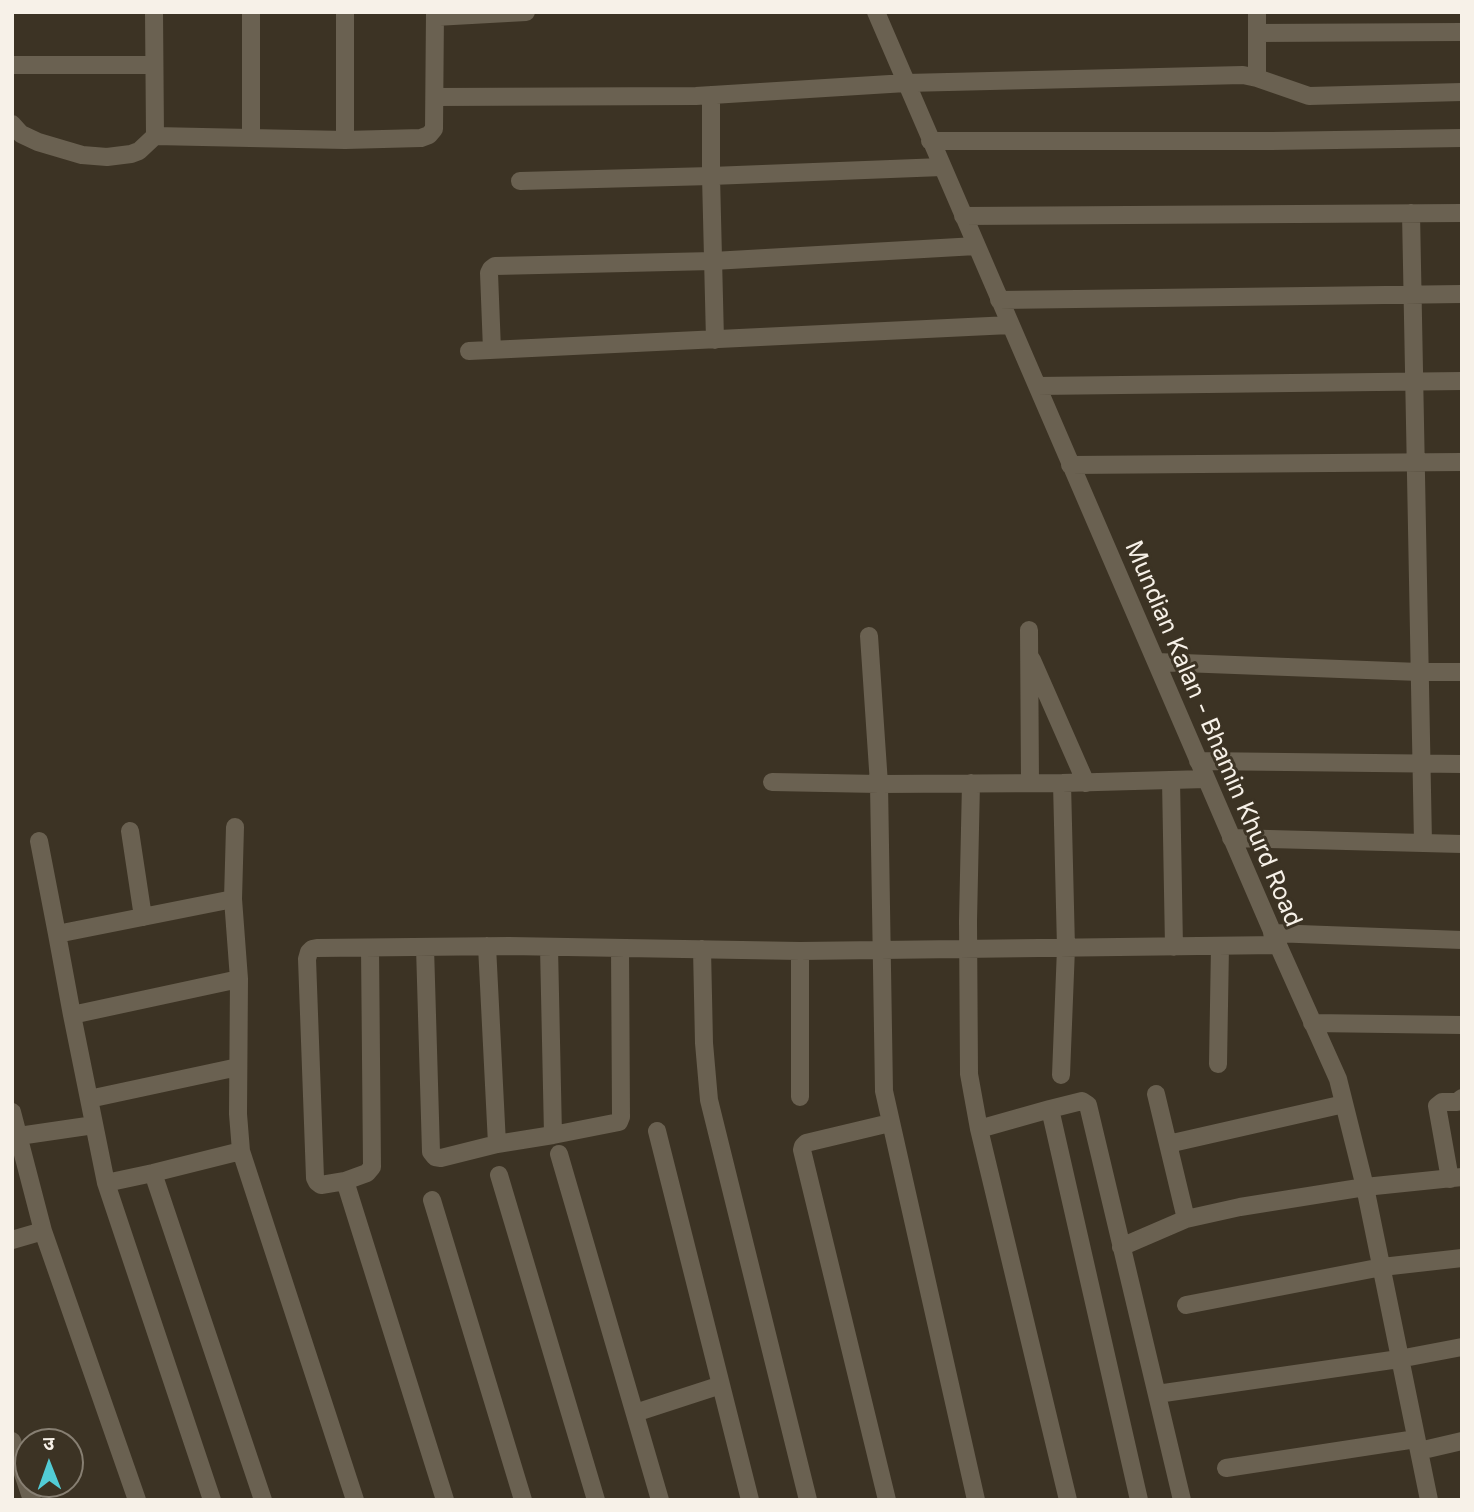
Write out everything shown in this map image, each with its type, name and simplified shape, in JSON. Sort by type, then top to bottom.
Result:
[{"type":"street","points":[[154,12],[155,136]]},
{"type":"street","points":[[251,12],[251,138]]},
{"type":"street","points":[[345,12],[345,139]]},
{"type":"street","points":[[12,124],[20,134],[38,142],[82,155],[107,157],[139,151],[155,136],[421,138],[429,135],[435,123],[435,15],[526,12]]},
{"type":"street","name":"Mundian Kalan - Bhamin Khurd Road","points":[[876,12],[1231,838],[1338,1079],[1365,1187],[1429,1500]]},
{"type":"street","points":[[1257,12],[1257,78]]},
{"type":"street","points":[[1257,33],[1462,32]]},
{"type":"street","points":[[12,65],[154,65]]},
{"type":"street","points":[[435,97],[712,95],[905,83],[1243,75],[1309,96],[1462,92]]},
{"type":"street","points":[[712,95],[715,340]]},
{"type":"street","points":[[930,141],[1462,138]]},
{"type":"street","points":[[520,181],[942,167]]},
{"type":"street","points":[[1411,213],[1423,842]]},
{"type":"street","points":[[963,216],[1462,213]]},
{"type":"street","points":[[492,350],[489,273],[495,266],[713,261],[976,246]]},
{"type":"street","points":[[999,300],[1462,294]]},
{"type":"street","points":[[469,351],[1010,325]]},
{"type":"street","points":[[1037,386],[1462,381]]},
{"type":"street","points":[[1070,465],[1462,462]]},
{"type":"street","points":[[1029,630],[1030,783]]},
{"type":"street","points":[[869,636],[879,784],[883,1086],[976,1500]]},
{"type":"street","points":[[1029,654],[1086,783]]},
{"type":"street","points":[[1156,663],[1462,672]]},
{"type":"street","points":[[1198,761],[1462,764]]},
{"type":"street","points":[[772,782],[1086,783],[1206,779]]},
{"type":"street","points":[[1171,780],[1174,947]]},
{"type":"street","points":[[971,783],[969,1074],[979,1129],[1068,1500]]},
{"type":"street","points":[[1061,1075],[1066,948],[1062,783]]},
{"type":"street","points":[[235,827],[233,899],[239,979],[238,1133],[241,1151],[355,1500]]},
{"type":"street","points":[[130,831],[143,917]]},
{"type":"street","points":[[1231,838],[1462,844]]},
{"type":"street","points":[[38,841],[106,1183],[212,1500]]},
{"type":"street","points":[[57,934],[233,899]]},
{"type":"street","points":[[370,948],[372,1167],[369,1172],[345,1181],[323,1185],[315,1178],[307,955],[312,949],[317,948],[487,946],[800,951],[968,950],[1220,946],[1275,939],[1462,940]]},
{"type":"street","points":[[487,946],[497,1144]]},
{"type":"street","points":[[1218,1064],[1220,946]]},
{"type":"street","points":[[425,947],[432,1154],[441,1158],[497,1144],[617,1123],[621,1117],[620,948]]},
{"type":"street","points":[[550,947],[554,1135]]},
{"type":"street","points":[[702,949],[704,1043],[709,1100],[808,1500]]},
{"type":"street","points":[[800,951],[800,1097]]},
{"type":"street","points":[[72,1015],[239,979]]},
{"type":"street","points":[[1312,1023],[1462,1025]]},
{"type":"street","points":[[89,1099],[238,1067]]},
{"type":"street","points":[[1156,1094],[1186,1219]]},
{"type":"street","points":[[1121,1247],[1186,1219],[1240,1207],[1365,1187],[1456,1178],[1437,1106],[1441,1102],[1457,1102],[1462,1098]]},
{"type":"street","points":[[979,1129],[1082,1101],[1088,1105],[1182,1500]]},
{"type":"street","points":[[1168,1144],[1345,1104]]},
{"type":"street","points":[[1050,1109],[1139,1500]]},
{"type":"street","points":[[12,1112],[16,1136],[43,1231],[137,1500]]},
{"type":"street","points":[[887,1500],[802,1150],[806,1143],[890,1123]]},
{"type":"street","points":[[16,1136],[94,1125]]},
{"type":"street","points":[[657,1131],[750,1500]]},
{"type":"street","points":[[106,1183],[241,1151]]},
{"type":"street","points":[[559,1154],[660,1500]]},
{"type":"street","points":[[153,1173],[263,1500]]},
{"type":"street","points":[[499,1175],[596,1500]]},
{"type":"street","points":[[345,1181],[445,1500]]},
{"type":"street","points":[[432,1200],[523,1500]]},
{"type":"street","points":[[12,1240],[43,1231]]},
{"type":"street","points":[[1186,1305],[1382,1267],[1462,1258]]},
{"type":"street","points":[[1157,1394],[1399,1359],[1462,1347]]},
{"type":"street","points":[[635,1413],[721,1385]]},
{"type":"street","points":[[12,1441],[32,1500]]},
{"type":"street","points":[[1226,1468],[1462,1441]]}]
